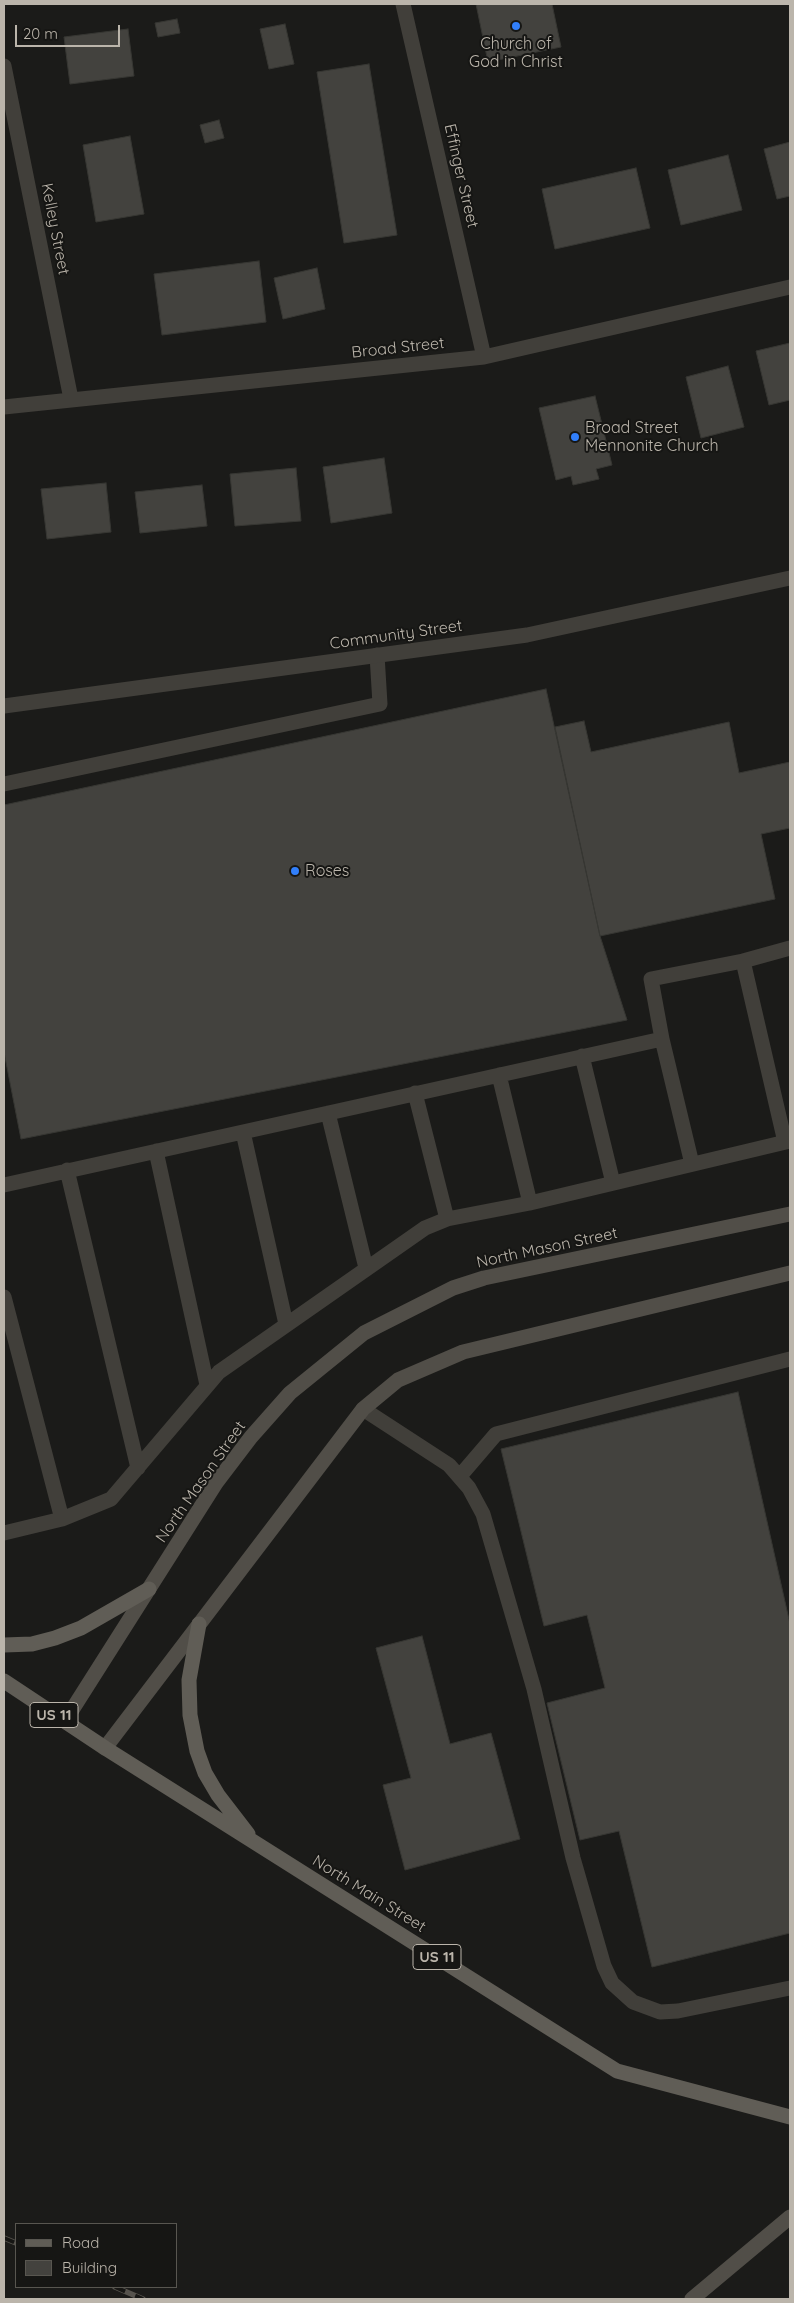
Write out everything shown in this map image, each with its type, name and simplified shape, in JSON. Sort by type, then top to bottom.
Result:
[{"type":"main road","name":"North Mason Street","points":[[64,1721],[216,1483],[251,1436],[290,1393],[364,1333],[453,1288],[484,1278],[790,1214]]},
{"type":"main road","points":[[105,1748],[363,1409],[398,1380],[462,1352],[790,1273]]},
{"type":"main road","points":[[4,1645],[32,1644],[81,1628],[149,1589]]},
{"type":"main road","points":[[199,1624],[189,1680],[190,1715],[197,1751],[205,1773],[218,1795],[253,1842]]},
{"type":"main road","name":"North Main Street","points":[[4,1681],[105,1748],[617,2071],[790,2117]]},
{"type":"main road","points":[[692,2299],[790,2217]]},
{"type":"street","name":"Effinger Street","points":[[403,4],[484,357]]},
{"type":"street","name":"Kelley Street","points":[[4,66],[71,399]]},
{"type":"street","name":"Broad Street","points":[[4,407],[484,357],[790,287]]},
{"type":"street","name":"Community Street","points":[[4,706],[527,635],[790,578]]},
{"type":"street","points":[[4,784],[380,704],[377,655]]},
{"type":"street","points":[[692,1164],[662,1039],[651,979],[743,961],[790,948]]},
{"type":"street","points":[[4,1533],[62,1519],[111,1499],[219,1372],[425,1228],[447,1219],[530,1203],[788,1141],[743,961]]},
{"type":"street","points":[[4,1185],[662,1039]]},
{"type":"street","points":[[582,1056],[612,1184]]},
{"type":"street","points":[[499,1075],[530,1203]]},
{"type":"street","points":[[415,1093],[447,1219]]},
{"type":"street","points":[[328,1113],[366,1268]]},
{"type":"street","points":[[243,1132],[286,1324]]},
{"type":"street","points":[[156,1151],[207,1386]]},
{"type":"street","points":[[68,1170],[138,1468]]},
{"type":"street","points":[[4,1297],[62,1519]]},
{"type":"street","points":[[460,1476],[496,1434],[790,1359]]},
{"type":"street","points":[[363,1409],[450,1465],[477,1501],[490,1538],[534,1689],[573,1858],[604,1966],[612,1983],[633,2002],[660,2012],[678,2011],[790,1988]]},
{"type":"building","points":[[476,4],[552,4],[561,47],[488,62]]},
{"type":"building","points":[[177,19],[180,33],[158,37],[155,23]]},
{"type":"building","points":[[285,24],[294,64],[269,69],[260,29]]},
{"type":"building","points":[[128,29],[134,76],[70,84],[64,37]]},
{"type":"building","points":[[369,64],[397,235],[344,243],[317,72]]},
{"type":"building","points":[[219,120],[224,138],[205,143],[200,125]]},
{"type":"building","points":[[130,136],[144,214],[96,222],[83,145]]},
{"type":"building","points":[[790,142],[790,196],[777,199],[764,149]]},
{"type":"building","points":[[728,155],[742,210],[681,225],[668,170]]},
{"type":"building","points":[[636,168],[650,228],[555,249],[542,189]]},
{"type":"building","points":[[259,261],[266,322],[162,335],[154,274]]},
{"type":"building","points":[[317,268],[325,309],[283,319],[274,278]]},
{"type":"building","points":[[790,343],[790,400],[769,405],[756,351]]},
{"type":"building","points":[[728,366],[744,427],[701,438],[686,377]]},
{"type":"building","name":"Broad Street Mennonite Church","points":[[595,396],[612,465],[596,469],[599,479],[573,485],[571,476],[556,480],[539,408]]},
{"type":"building","points":[[384,458],[392,513],[331,523],[323,467]]},
{"type":"building","points":[[296,468],[301,521],[235,526],[230,474]]},
{"type":"building","points":[[106,483],[111,532],[47,539],[41,489]]},
{"type":"building","points":[[202,485],[207,526],[140,533],[135,492]]},
{"type":"building","name":"Roses","points":[[546,689],[600,936],[627,1020],[21,1139],[4,1052],[4,805]]},
{"type":"building","points":[[584,721],[591,752],[729,722],[739,773],[790,762],[790,828],[761,834],[775,899],[600,936],[555,727]]},
{"type":"building","points":[[738,1392],[790,1624],[790,1933],[652,1967],[619,1831],[580,1840],[547,1703],[605,1688],[587,1615],[544,1626],[501,1449]]},
{"type":"building","points":[[422,1636],[450,1744],[491,1733],[520,1839],[405,1870],[383,1785],[411,1778],[376,1648]]},
{"type":"railway","points":[[4,2238],[15,2243]]},
{"type":"railway","points":[[117,2288],[143,2299]]},
{"type":"place","name":"Church of God in Christ","points":[[516,26]]},
{"type":"place","name":"Broad Street Mennonite Church","points":[[575,437]]},
{"type":"place","name":"Roses","points":[[295,871]]}]
